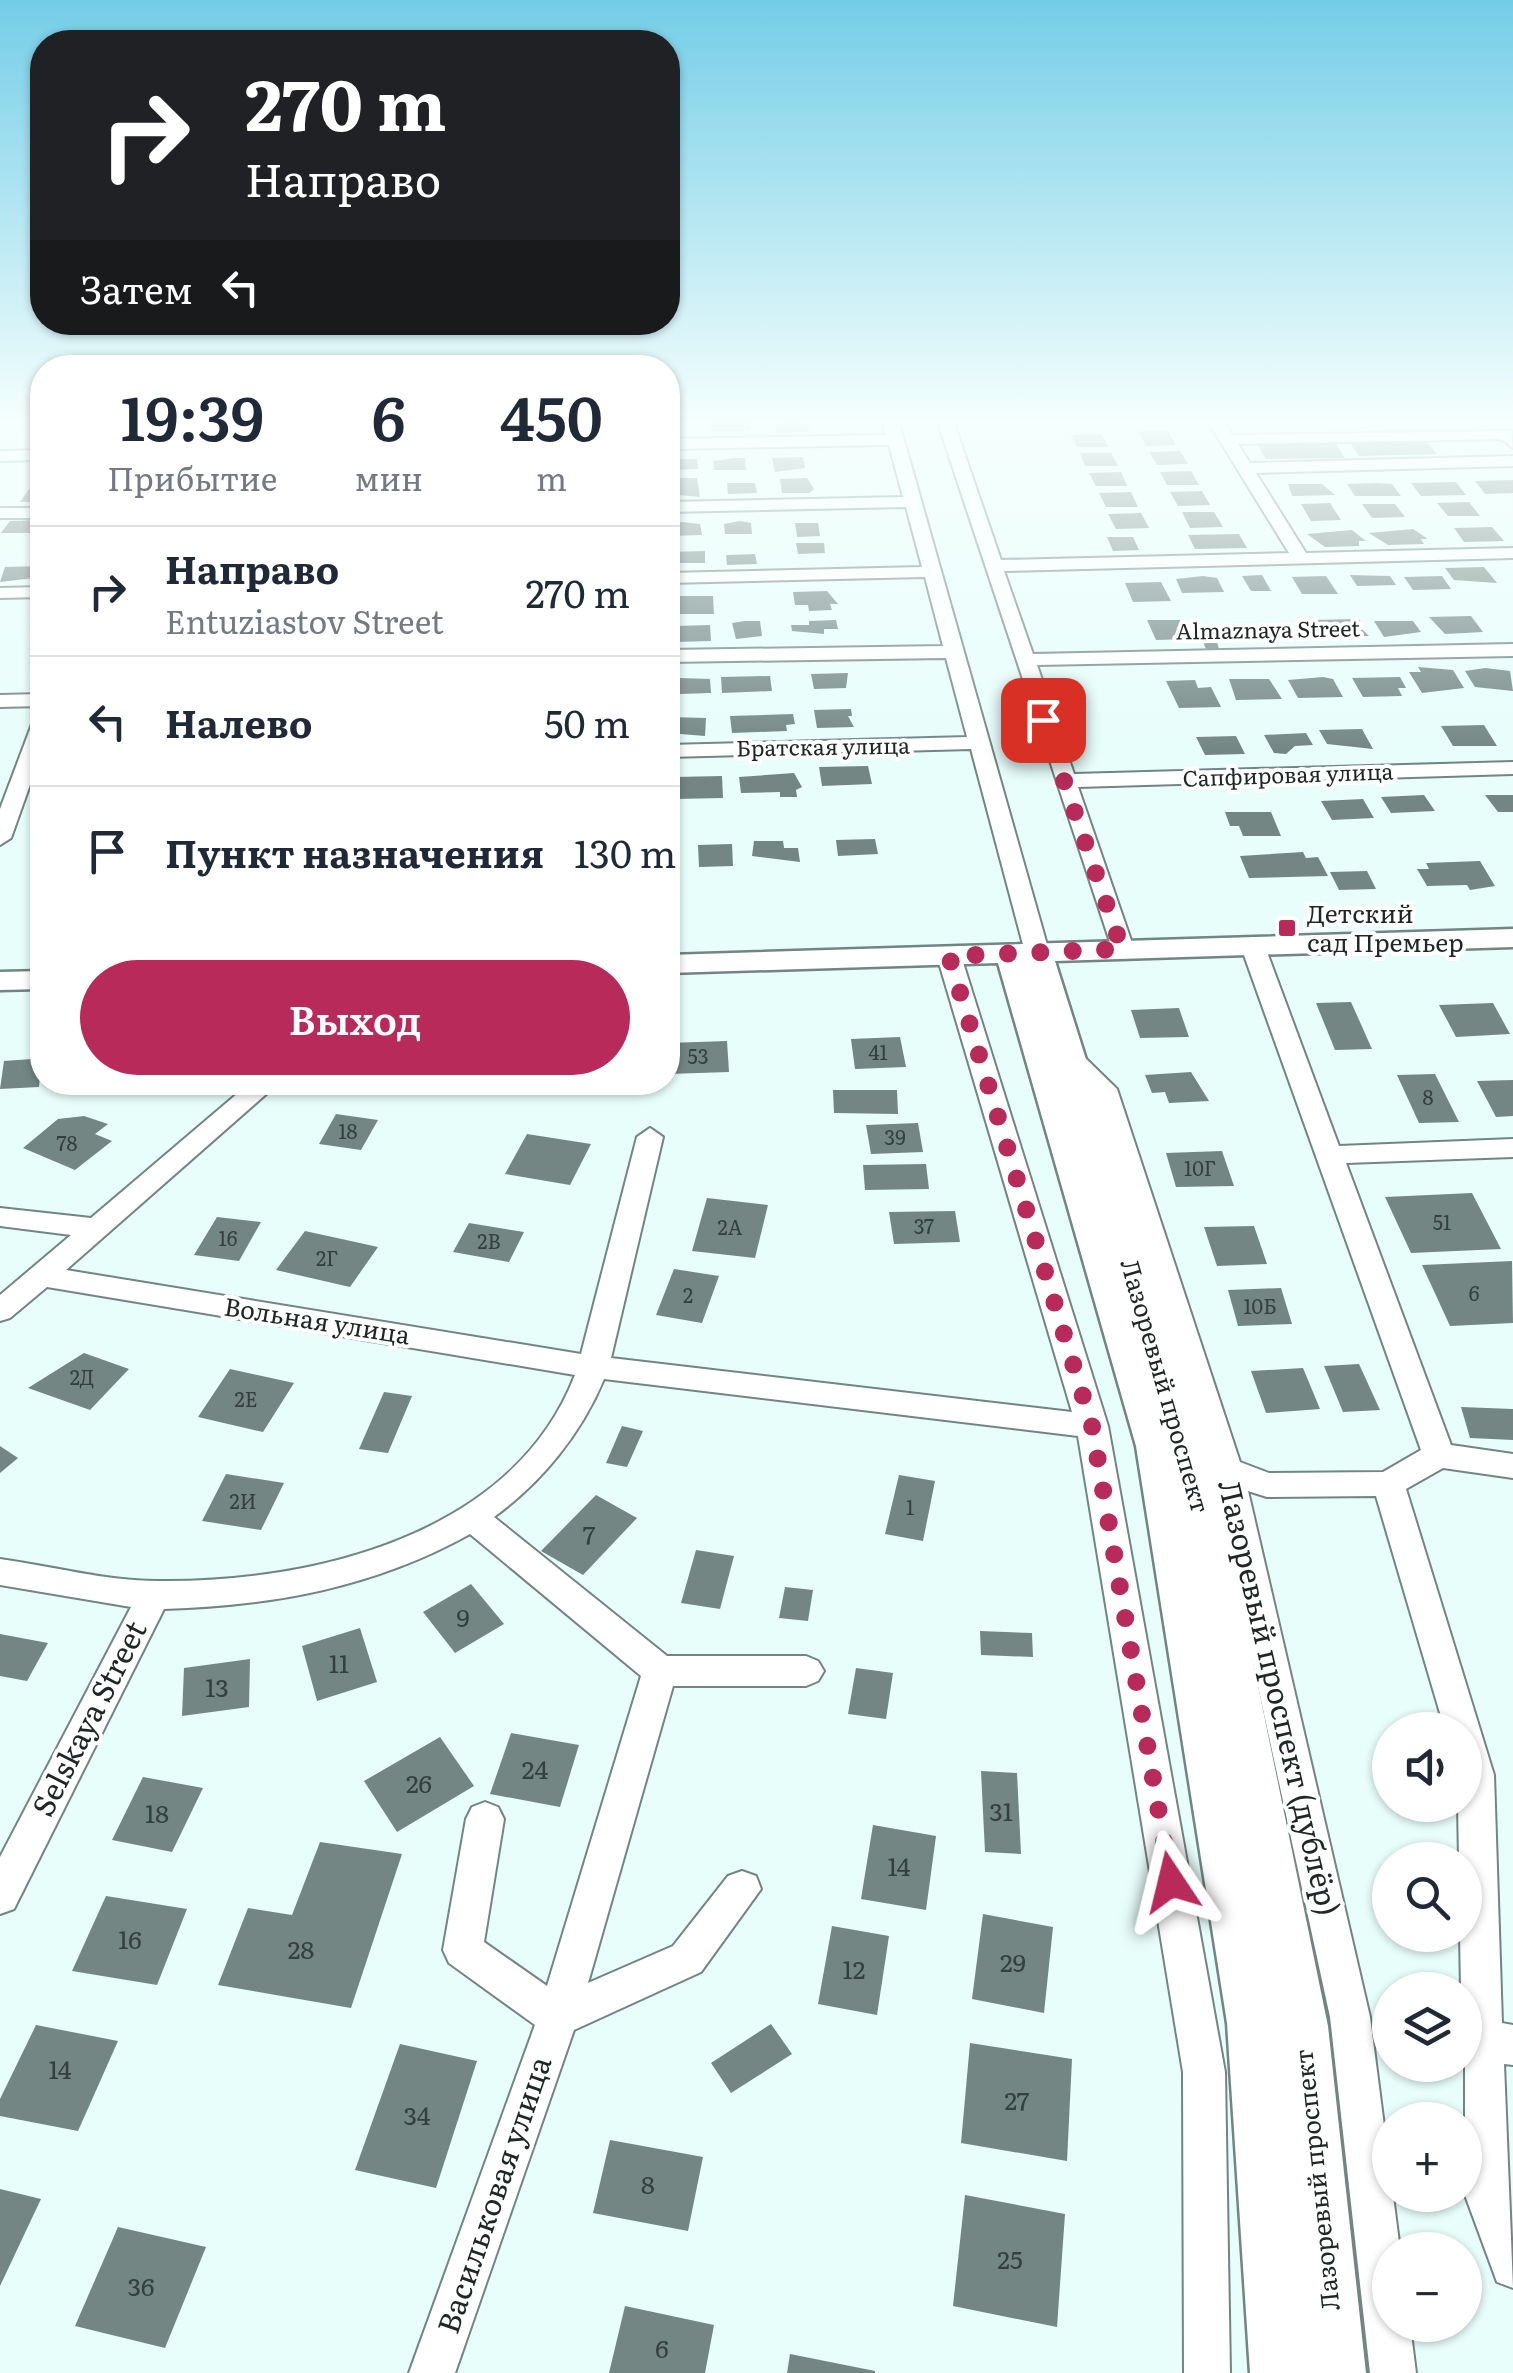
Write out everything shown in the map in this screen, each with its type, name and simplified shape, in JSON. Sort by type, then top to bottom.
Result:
[{"type":"street","name":"Лазоревый проспект","points":[[920,531],[978,744],[1024,953],[1156,1446],[1254,2023],[1278,2373]]},
{"type":"street","points":[[981,531],[1122,949]]},
{"type":"street","points":[[1285,531],[1302,559]]},
{"type":"street","points":[[992,566],[1513,554]]},
{"type":"street","points":[[680,578],[932,572]]},
{"type":"street","points":[[0,593],[30,592]]},
{"type":"street","name":"Almaznaya Street","points":[[1023,660],[1513,650]]},
{"type":"street","points":[[680,656],[953,652]]},
{"type":"street","points":[[0,700],[30,700]]},
{"type":"street","name":"Братская улица","points":[[680,751],[978,744]]},
{"type":"street","name":"Сапфировая улица","points":[[1064,781],[1513,768]]},
{"type":"street","points":[[1,834],[30,776]]},
{"type":"street","points":[[680,964],[1513,938]]},
{"type":"street","points":[[1252,944],[1439,1456]]},
{"type":"street","name":"Лазоревый проспект","points":[[1024,953],[1066,1054],[1190,1457],[1302,2026],[1336,2373]]},
{"type":"street","points":[[949,956],[1092,1426],[1204,2072],[1207,2373]]},
{"type":"street","points":[[0,981],[30,980]]},
{"type":"street","name":"Лазоревый проспект (дублёр)","points":[[1066,1054],[1104,1089],[1227,1470],[1350,2017],[1393,2373]]},
{"type":"street","points":[[0,1310],[252,1095]]},
{"type":"street","points":[[0,1572],[154,1595],[262,1592],[348,1575],[447,1533],[516,1484],[555,1442],[592,1367],[650,1137]]},
{"type":"street","points":[[1329,1155],[1513,1148]]},
{"type":"street","points":[[0,1216],[94,1228]]},
{"type":"street","name":"Вольная улица","points":[[41,1276],[592,1367],[1092,1426]]},
{"type":"street","points":[[1227,1470],[1267,1486],[1388,1484],[1439,1456],[1513,1466]]},
{"type":"street","points":[[1388,1484],[1457,1712]]},
{"type":"street","points":[[471,1516],[660,1671],[806,1671]]},
{"type":"street","name":"Selskaya Street","points":[[0,1896],[154,1595]]},
{"type":"street","name":"Васильковая улица","points":[[432,2373],[558,2018],[660,1671]]},
{"type":"street","points":[[485,1818],[463,1950],[558,2018],[687,1958],[742,1889]]},
{"type":"street","points":[[1480,1822],[1498,2043],[1486,2194],[1513,2266]]},
{"type":"building","points":[[3,531],[30,531],[30,533]]},
{"type":"building","points":[[680,531],[701,531],[702,535],[680,536]]},
{"type":"building","points":[[725,531],[752,531],[752,534],[725,534]]},
{"type":"building","points":[[796,531],[819,531],[820,536],[797,537]]},
{"type":"building","points":[[1353,531],[1366,541],[1359,541],[1359,546],[1325,547],[1307,534]]},
{"type":"building","points":[[1416,531],[1428,539],[1421,539],[1424,544],[1388,545],[1369,533]]},
{"type":"building","points":[[1456,531],[1495,531],[1504,541],[1464,542]]},
{"type":"building","points":[[1239,534],[1247,548],[1195,549],[1188,535]]},
{"type":"building","points":[[1107,537],[1133,537],[1139,550],[1113,551]]},
{"type":"building","points":[[796,543],[824,543],[825,553],[798,554]]},
{"type":"building","points":[[705,551],[705,563],[680,563],[680,552]]},
{"type":"building","points":[[755,554],[757,564],[727,565],[726,555]]},
{"type":"building","points":[[30,566],[30,578],[0,582],[5,567]]},
{"type":"building","points":[[1484,567],[1497,583],[1454,580],[1445,568]]},
{"type":"building","points":[[1262,575],[1271,591],[1251,591],[1242,576]]},
{"type":"building","points":[[1350,575],[1390,576],[1396,585],[1357,586]]},
{"type":"building","points":[[1326,576],[1338,594],[1302,594],[1292,577]]},
{"type":"building","points":[[1442,576],[1451,589],[1413,590],[1404,577]]},
{"type":"building","points":[[1217,578],[1224,592],[1182,593],[1176,579]]},
{"type":"building","points":[[1161,582],[1171,601],[1133,602],[1125,583]]},
{"type":"building","points":[[827,591],[838,604],[830,604],[832,610],[809,611],[808,605],[795,605],[793,592]]},
{"type":"building","points":[[680,596],[713,596],[714,614],[680,614]]},
{"type":"building","points":[[1471,616],[1483,632],[1445,634],[1429,617]]},
{"type":"building","points":[[1359,619],[1363,626],[1359,626],[1369,636],[1322,637],[1321,627],[1312,620]]},
{"type":"building","points":[[836,620],[838,629],[824,629],[824,634],[792,631],[791,625]]},
{"type":"building","points":[[1147,620],[1180,620],[1189,639],[1156,640]]},
{"type":"building","points":[[760,621],[762,636],[736,639],[732,623]]},
{"type":"building","points":[[1374,621],[1413,621],[1421,632],[1384,637]]},
{"type":"building","points":[[710,625],[711,641],[680,642],[680,626]]},
{"type":"building","points":[[1240,625],[1249,642],[1217,642],[1219,649],[1206,649],[1201,637],[1211,637],[1207,626]]},
{"type":"building","points":[[1418,667],[1453,670],[1464,688],[1422,693],[1409,672],[1421,672]]},
{"type":"building","points":[[1465,671],[1510,671],[1513,691],[1475,687]]},
{"type":"building","points":[[848,673],[846,688],[814,689],[811,674]]},
{"type":"building","points":[[770,676],[772,691],[722,693],[721,677]]},
{"type":"building","points":[[1400,677],[1406,688],[1398,688],[1402,696],[1363,697],[1352,678]]},
{"type":"building","points":[[680,678],[710,679],[711,693],[680,694]]},
{"type":"building","points":[[1229,679],[1269,679],[1282,699],[1236,700]]},
{"type":"building","points":[[1333,679],[1343,697],[1298,698],[1288,680]]},
{"type":"building","points":[[1195,680],[1198,688],[1211,687],[1221,707],[1179,708],[1166,681]]},
{"type":"building","points":[[851,709],[852,716],[848,716],[854,727],[817,728],[814,710]]},
{"type":"building","points":[[793,714],[795,724],[786,725],[787,731],[732,733],[730,716]]},
{"type":"building","points":[[680,717],[706,718],[705,736],[680,734]]},
{"type":"building","points":[[1484,725],[1497,746],[1453,746],[1441,726]]},
{"type":"building","points":[[1362,729],[1373,749],[1327,744],[1319,730]]},
{"type":"building","points":[[1306,733],[1313,745],[1295,746],[1286,754],[1274,753],[1264,735]]},
{"type":"building","points":[[1236,736],[1245,754],[1205,755],[1196,737]]},
{"type":"building","points":[[868,766],[872,784],[822,786],[819,767]]},
{"type":"building","points":[[794,773],[802,787],[796,790],[797,797],[780,797],[780,792],[741,793],[739,777]]},
{"type":"building","points":[[722,776],[723,798],[680,799],[680,777]]},
{"type":"building","points":[[1424,795],[1435,811],[1391,813],[1381,797]]},
{"type":"building","points":[[1485,795],[1513,795],[1513,812],[1498,812]]},
{"type":"building","points":[[1363,799],[1374,818],[1332,820],[1321,801]]},
{"type":"building","points":[[1225,812],[1271,812],[1281,836],[1243,836],[1239,826],[1230,826]]},
{"type":"building","points":[[875,839],[878,854],[838,856],[836,840]]},
{"type":"building","points":[[754,841],[783,841],[784,848],[798,848],[800,862],[752,856]]},
{"type":"building","points":[[732,844],[733,866],[699,867],[698,845]]},
{"type":"building","points":[[1303,852],[1306,858],[1318,857],[1328,876],[1249,878],[1240,856]]},
{"type":"building","points":[[1480,861],[1495,886],[1470,890],[1467,885],[1427,886],[1417,869],[1429,869],[1426,863]]},
{"type":"building","points":[[1367,871],[1376,889],[1339,890],[1330,872]]},
{"type":"building","points":[[1351,1002],[1372,1049],[1335,1050],[1316,1003]]},
{"type":"building","points":[[1493,1003],[1510,1034],[1456,1037],[1439,1005]]},
{"type":"building","points":[[1179,1008],[1189,1037],[1140,1038],[1131,1010]]},
{"type":"building","points":[[900,1037],[906,1067],[855,1069],[851,1039]]},
{"type":"building","points":[[727,1041],[729,1072],[680,1074],[680,1043]]},
{"type":"building","points":[[30,1059],[30,1087],[0,1089],[4,1061]]},
{"type":"building","points":[[1191,1072],[1209,1101],[1169,1103],[1165,1092],[1152,1093],[1145,1075]]},
{"type":"building","points":[[1435,1074],[1459,1122],[1419,1123],[1397,1075]]},
{"type":"building","points":[[1513,1080],[1513,1116],[1496,1117],[1477,1081]]},
{"type":"building","points":[[833,1090],[897,1090],[898,1114],[834,1113]]},
{"type":"building","points":[[336,1114],[378,1120],[361,1150],[319,1144]]},
{"type":"building","points":[[84,1116],[108,1124],[95,1134],[112,1141],[75,1170],[23,1148],[58,1119]]},
{"type":"building","points":[[918,1123],[923,1152],[871,1154],[866,1125]]},
{"type":"building","points":[[527,1134],[591,1144],[570,1185],[505,1174]]},
{"type":"building","points":[[1222,1151],[1234,1186],[1176,1187],[1166,1153]]},
{"type":"building","points":[[926,1164],[929,1189],[865,1190],[863,1165]]},
{"type":"building","points":[[1472,1193],[1501,1249],[1411,1253],[1385,1197]]},
{"type":"building","points":[[707,1198],[768,1205],[755,1258],[692,1251]]},
{"type":"building","points":[[955,1211],[960,1242],[894,1244],[889,1212]]},
{"type":"building","points":[[217,1217],[261,1222],[239,1261],[194,1255]]},
{"type":"building","points":[[469,1223],[524,1232],[509,1262],[453,1252]]},
{"type":"building","points":[[1254,1226],[1267,1264],[1217,1266],[1204,1227]]},
{"type":"building","points":[[305,1231],[378,1247],[350,1287],[276,1270]]},
{"type":"building","points":[[1512,1261],[1513,1323],[1450,1326],[1422,1265]]},
{"type":"building","points":[[674,1269],[719,1276],[702,1323],[656,1315]]},
{"type":"building","points":[[1281,1288],[1292,1324],[1238,1326],[1228,1290]]},
{"type":"building","points":[[84,1353],[129,1369],[90,1410],[28,1388]]},
{"type":"building","points":[[1359,1364],[1380,1410],[1343,1412],[1324,1366]]},
{"type":"building","points":[[1303,1368],[1320,1409],[1266,1413],[1251,1371]]},
{"type":"building","points":[[230,1369],[294,1383],[263,1432],[198,1417]]},
{"type":"building","points":[[384,1392],[412,1396],[388,1453],[359,1449]]},
{"type":"building","points":[[1461,1407],[1513,1409],[1513,1440],[1470,1438]]},
{"type":"building","points":[[622,1426],[643,1431],[627,1467],[606,1463]]},
{"type":"building","points":[[0,1446],[18,1458],[0,1473]]},
{"type":"building","points":[[226,1474],[284,1483],[261,1530],[202,1521]]},
{"type":"building","points":[[899,1475],[935,1481],[923,1541],[885,1534]]},
{"type":"building","points":[[596,1495],[637,1518],[583,1575],[541,1551]]},
{"type":"building","points":[[696,1550],[734,1556],[720,1609],[681,1603]]},
{"type":"building","points":[[471,1584],[504,1624],[455,1653],[423,1612]]},
{"type":"building","points":[[785,1587],[813,1590],[808,1621],[779,1618]]},
{"type":"building","points":[[360,1628],[377,1682],[317,1701],[302,1646]]},
{"type":"building","points":[[980,1631],[1032,1633],[1033,1657],[981,1655]]},
{"type":"building","points":[[0,1634],[48,1643],[27,1681],[0,1676]]},
{"type":"building","points":[[250,1659],[249,1707],[182,1716],[184,1668]]},
{"type":"building","points":[[856,1668],[893,1673],[886,1719],[848,1714]]},
{"type":"building","points":[[511,1733],[579,1745],[560,1807],[490,1794]]},
{"type":"building","points":[[440,1737],[474,1786],[397,1832],[364,1781]]},
{"type":"building","points":[[981,1771],[1017,1773],[1021,1854],[985,1852]]},
{"type":"building","points":[[143,1777],[203,1788],[172,1852],[112,1840]]},
{"type":"building","points":[[873,1825],[936,1836],[926,1910],[861,1899]]},
{"type":"building","points":[[320,1842],[402,1854],[351,2008],[218,1985],[248,1908],[292,1915]]},
{"type":"building","points":[[106,1896],[187,1909],[157,1985],[72,1971]]},
{"type":"building","points":[[983,1914],[1053,1927],[1044,2013],[972,1999]]},
{"type":"building","points":[[832,1926],[889,1936],[877,2015],[818,2004]]},
{"type":"building","points":[[771,2024],[792,2054],[731,2093],[711,2063]]},
{"type":"building","points":[[36,2025],[118,2041],[78,2131],[0,2116],[0,2099]]},
{"type":"building","points":[[970,2043],[1072,2059],[1067,2161],[961,2143]]},
{"type":"building","points":[[400,2044],[477,2061],[436,2188],[355,2170]]},
{"type":"building","points":[[610,2140],[703,2157],[688,2231],[593,2213]]},
{"type":"building","points":[[0,2189],[41,2199],[0,2286]]},
{"type":"building","points":[[965,2195],[1065,2214],[1057,2327],[953,2306]]},
{"type":"building","points":[[118,2227],[206,2247],[165,2348],[75,2326]]},
{"type":"building","points":[[625,2306],[714,2325],[705,2373],[609,2373]]},
{"type":"building","points":[[790,2354],[875,2371],[875,2373],[787,2373]]},
{"type":"place","name":"Детский сад Премьер","points":[[1287,928]]},
{"type":"route","points":[[1043,720],[1122,949],[949,956],[1092,1426],[1171,1882]]}]
